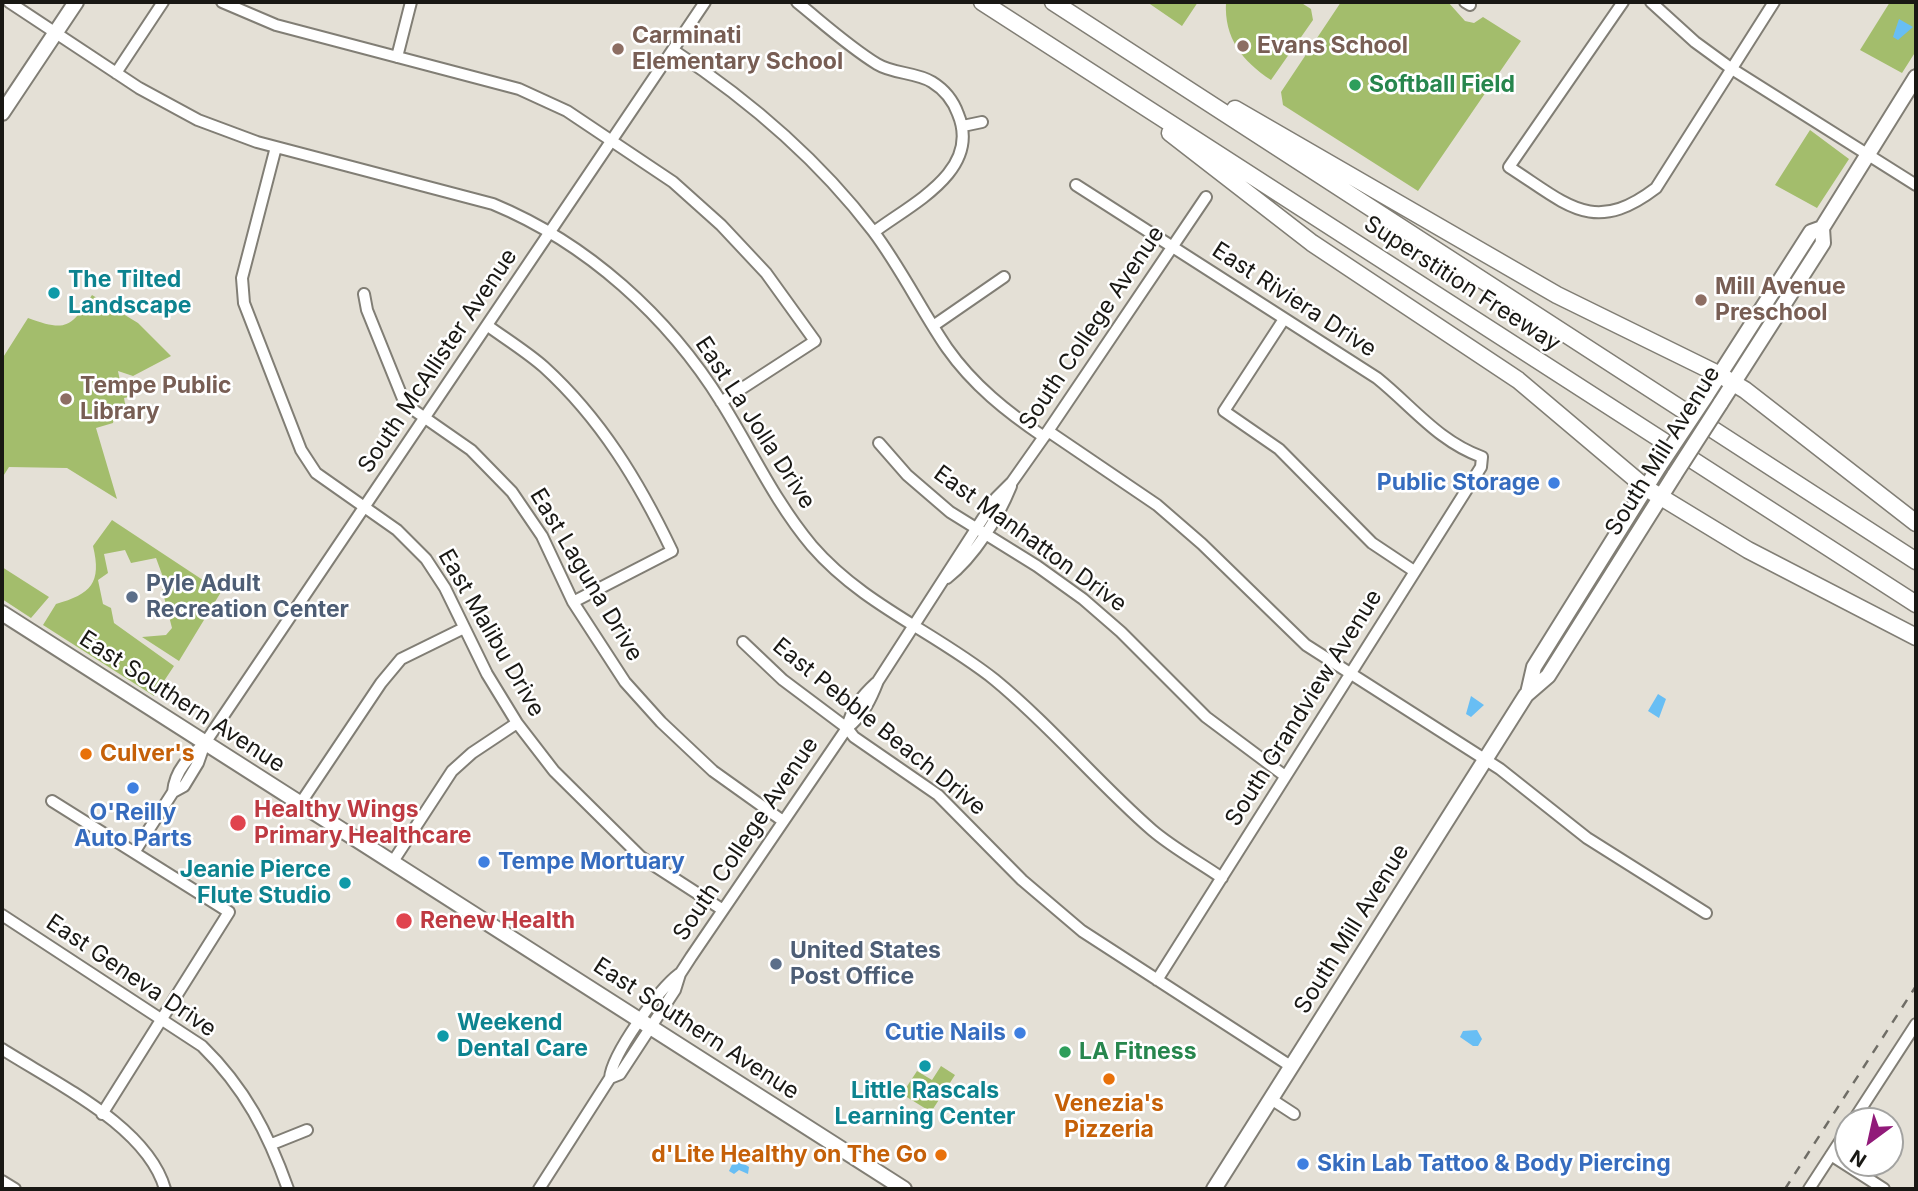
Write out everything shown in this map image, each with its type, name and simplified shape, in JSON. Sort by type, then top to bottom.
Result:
[{"type":"highway","name":"Superstition Freeway","points":[[982,2],[1916,604]]},
{"type":"highway","name":"Superstition Freeway","points":[[1053,2],[1916,561]]},
{"type":"highway","points":[[1108,38],[1389,195],[1557,295],[1726,379],[1916,523]]},
{"type":"highway","points":[[1108,83],[1232,184],[1312,243],[1518,380],[1660,498],[1748,550],[1916,637]]},
{"type":"main road","points":[[2,113],[76,2]]},
{"type":"main road","name":"South Mill Avenue","points":[[1528,693],[1548,676],[1720,404],[1726,379],[1811,232],[1822,228],[1916,78]]},
{"type":"main road","name":"South Mill Avenue","points":[[1214,1189],[1528,693],[1535,667],[1646,488],[1706,396],[1726,379]]},
{"type":"main road","name":"East Southern Avenue","points":[[2,613],[905,1189]]},
{"type":"street","name":"East La Jolla Drive","points":[[9,2],[116,73],[198,120],[276,147],[493,204],[551,233],[601,267],[648,311],[689,356],[721,402],[776,498],[813,547],[868,598],[993,679],[1056,735],[1154,832],[1222,878]]},
{"type":"street","points":[[116,73],[163,2]]},
{"type":"street","points":[[222,2],[276,25],[519,89],[567,111],[673,182],[722,225],[766,273],[815,341],[721,402]]},
{"type":"street","points":[[397,57],[411,2]]},
{"type":"street","name":"South McAllister Avenue","points":[[135,851],[173,792],[174,779],[188,757],[205,743],[705,2]]},
{"type":"street","points":[[797,2],[880,66],[931,81],[952,98],[964,126],[963,144],[955,167],[937,185],[874,232]]},
{"type":"street","points":[[1623,2],[1509,167],[1571,207],[1604,215],[1632,207],[1656,188],[1774,2]]},
{"type":"street","points":[[1651,2],[1695,42],[1732,69],[1916,185]]},
{"type":"street","points":[[673,50],[719,79],[807,155],[874,232],[933,326],[962,367],[991,398],[1157,505],[1202,544],[1294,635],[1518,781],[1587,838],[1706,914]]},
{"type":"street","points":[[964,126],[982,122]]},
{"type":"street","name":"East Malibu Drive","points":[[276,147],[242,278],[244,303],[301,450],[317,472],[397,530],[426,559],[517,723],[554,771],[641,857],[723,909]]},
{"type":"street","name":"East Riviera Drive","points":[[1076,185],[1377,378],[1402,398],[1434,432],[1460,449],[1482,457]]},
{"type":"street","name":"South College Avenue","points":[[541,1189],[610,1078],[620,1074],[646,1024],[676,990],[680,974],[847,728],[850,715],[863,694],[878,681],[945,580],[962,567],[980,530],[1003,504],[1013,482],[1206,197]]},
{"type":"street","points":[[933,326],[1004,277]]},
{"type":"street","name":"East Laguna Drive","points":[[364,294],[367,310],[405,404],[471,450],[512,492],[542,536],[573,602],[625,682],[661,722],[713,771],[783,821]]},
{"type":"street","points":[[1284,319],[1224,411],[1279,449],[1372,543],[1415,571]]},
{"type":"street","points":[[488,326],[543,366],[587,411],[621,456],[672,551],[573,602]]},
{"type":"street","name":"East Manhatton Drive","points":[[879,443],[907,475],[950,512],[1037,566],[1092,607],[1121,632],[1206,718],[1285,776]]},
{"type":"street","name":"South Grandview Avenue","points":[[1157,980],[1481,467],[1482,457]]},
{"type":"street","points":[[300,803],[381,683],[401,659],[464,628]]},
{"type":"street","name":"East Pebble Beach Drive","points":[[743,642],[783,680],[847,728],[854,737],[948,803],[1022,880],[1068,919],[1292,1067]]},
{"type":"street","points":[[393,863],[452,771],[472,753],[517,723]]},
{"type":"street","points":[[52,801],[229,912],[102,1114]]},
{"type":"street","name":"East Geneva Drive","points":[[2,915],[164,1018],[202,1046],[230,1074],[252,1105],[272,1144],[288,1189]]},
{"type":"street","points":[[1862,1107],[1916,1024]]},
{"type":"street","points":[[2,1049],[129,1132],[148,1152],[166,1189]]},
{"type":"street","points":[[1271,1099],[1294,1114]]},
{"type":"street","points":[[272,1144],[307,1130]]},
{"type":"street","points":[[1809,1189],[1834,1150]]},
{"type":"street","points":[[1831,1155],[1884,1189]]},
{"type":"street","points":[[2,1181],[15,1189]]},
{"type":"green space","points":[[1147,2],[1198,2],[1182,26]]},
{"type":"green space","points":[[1226,2],[1300,2],[1311,9],[1313,20],[1271,80],[1251,65],[1237,47],[1228,27]]},
{"type":"green space","points":[[1341,2],[1448,2],[1465,21],[1474,23],[1483,17],[1521,41],[1418,191],[1283,105],[1281,92]]},
{"type":"green space","points":[[1890,2],[1916,2],[1916,51],[1902,73],[1860,50]]},
{"type":"green space","points":[[1810,130],[1849,159],[1817,208],[1775,185]]},
{"type":"green space","points":[[92,295],[138,323],[171,356],[133,376],[118,371],[120,381],[125,380],[129,397],[124,398],[126,409],[115,411],[113,423],[96,428],[117,499],[67,468],[9,467],[2,478],[2,359],[28,318],[51,325],[66,324],[73,320]]},
{"type":"green space","points":[[112,520],[221,592],[179,661],[142,637],[166,635],[172,628],[162,589],[167,588],[156,558],[131,563],[125,550],[104,554],[108,573],[98,580],[103,604],[111,608],[114,623],[174,666],[154,696],[43,625],[56,604],[78,596],[91,585],[96,569],[93,546]]},
{"type":"green space","points":[[2,567],[49,597],[31,618],[2,599]]},
{"type":"green space","points":[[941,1066],[955,1075],[931,1112],[902,1094],[917,1071],[932,1080]]},
{"type":"water","points":[[1899,19],[1913,27],[1898,40],[1893,37]]},
{"type":"water","points":[[1658,694],[1666,699],[1659,718],[1648,711]]},
{"type":"water","points":[[1471,696],[1484,705],[1471,717],[1466,714]]},
{"type":"water","points":[[1477,1030],[1482,1039],[1478,1046],[1473,1046],[1460,1037],[1463,1031]]},
{"type":"water","points":[[735,1158],[749,1167],[748,1174],[739,1170],[734,1174],[729,1171]]},
{"type":"railway","points":[[1785,1189],[1916,986]]},
{"type":"place","name":"Evans School","points":[[1243,46]]},
{"type":"place","name":"Carminati Elementary School","points":[[618,49]]},
{"type":"place","name":"Softball Field","points":[[1355,85]]},
{"type":"place","name":"The Tilted Landscape","points":[[54,293]]},
{"type":"place","name":"Mill Avenue Preschool","points":[[1701,300]]},
{"type":"place","name":"Tempe Public Library","points":[[66,399]]},
{"type":"place","name":"Public Storage","points":[[1554,483]]},
{"type":"place","name":"Pyle Adult Recreation Center","points":[[132,597]]},
{"type":"place","name":"Culver's","points":[[86,754]]},
{"type":"place","name":"O'Reilly Auto Parts","points":[[133,788]]},
{"type":"place","name":"Healthy Wings Primary Healthcare","points":[[238,823]]},
{"type":"place","name":"Tempe Mortuary","points":[[484,862]]},
{"type":"place","name":"Jeanie Pierce Flute Studio","points":[[345,883]]},
{"type":"place","name":"Renew Health","points":[[404,921]]},
{"type":"place","name":"United States Post Office","points":[[776,964]]},
{"type":"place","name":"Cutie Nails","points":[[1020,1033]]},
{"type":"place","name":"Weekend Dental Care","points":[[443,1036]]},
{"type":"place","name":"LA Fitness","points":[[1065,1052]]},
{"type":"place","name":"Little Rascals Learning Center","points":[[925,1066]]},
{"type":"place","name":"Venezia's Pizzeria","points":[[1109,1079]]},
{"type":"place","name":"d'Lite Healthy on The Go","points":[[941,1155]]},
{"type":"place","name":"Skin Lab Tattoo & Body Piercing","points":[[1303,1164]]}]
